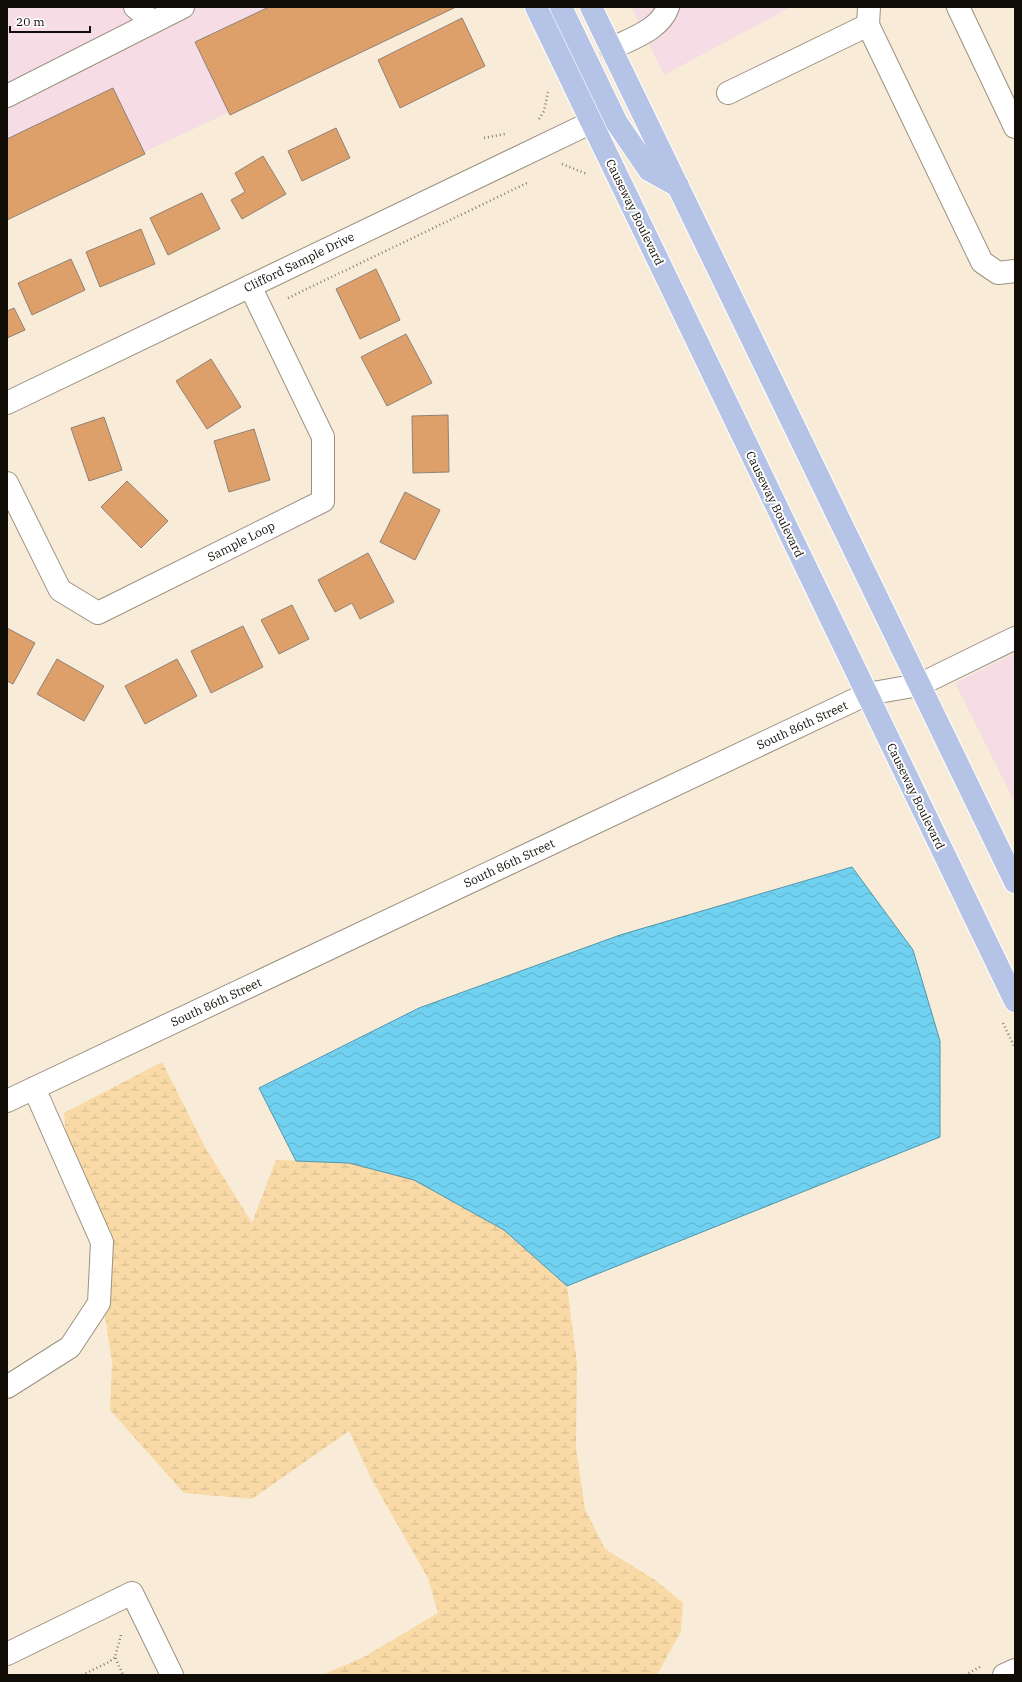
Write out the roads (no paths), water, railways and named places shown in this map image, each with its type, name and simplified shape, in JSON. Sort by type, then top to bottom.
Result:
[{"type":"main road","name":"Causeway Boulevard","points":[[536,7],[1015,1001]]},
{"type":"main road","points":[[561,7],[617,123],[649,170],[678,186]]},
{"type":"main road","points":[[596,9],[611,49],[1015,882]]},
{"type":"street","points":[[135,7],[153,22]]},
{"type":"street","points":[[7,96],[183,7]]},
{"type":"street","points":[[611,49],[656,25],[666,14],[668,7]]},
{"type":"street","points":[[958,7],[1015,127]]},
{"type":"street","points":[[728,93],[868,16],[982,262],[998,273],[1015,271]]},
{"type":"street","name":"Clifford Sample Drive","points":[[7,403],[592,122]]},
{"type":"street","name":"Sample Loop","points":[[7,484],[60,590],[98,613],[323,500],[323,437],[250,286]]},
{"type":"street","name":"South 86th Street","points":[[7,1101],[867,694],[919,685],[1015,638]]},
{"type":"street","points":[[7,1387],[70,1347],[99,1303],[102,1242],[34,1088]]},
{"type":"street","points":[[7,1654],[132,1593],[172,1675]]},
{"type":"street","points":[[1004,1675],[1015,1670]]},
{"type":"water","points":[[852,867],[913,950],[940,1041],[940,1137],[567,1286],[504,1230],[414,1180],[349,1163],[296,1161],[259,1088],[419,1008],[620,935]]}]
